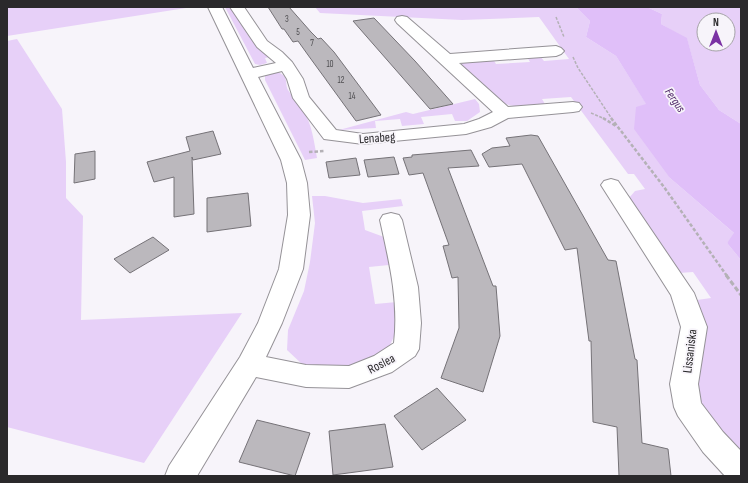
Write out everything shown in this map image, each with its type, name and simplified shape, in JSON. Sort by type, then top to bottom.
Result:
[{"type":"street","points":[[180,476],[249,365],[270,323],[292,269],[299,215],[297,183],[291,160],[215,7]]},
{"type":"street","name":"Lenabeg","points":[[237,7],[262,44],[277,55],[286,65],[295,79],[301,98],[330,135],[363,139],[466,129],[504,113],[573,107]]},
{"type":"street","points":[[402,20],[504,113]]},
{"type":"street","points":[[446,59],[556,51]]},
{"type":"street","points":[[249,74],[286,65]]},
{"type":"street","name":"Lissaniska","points":[[611,185],[682,293],[694,327],[684,384],[688,407],[713,442],[741,472]]},
{"type":"street","name":"Roslea","points":[[249,365],[306,376],[349,377],[383,364],[406,349],[409,323],[406,287],[391,220]]},
{"type":"path","points":[[556,17],[568,46],[556,51]]},
{"type":"path","points":[[556,51],[570,51],[578,68],[618,128],[664,187],[741,295]]},
{"type":"path","points":[[573,107],[604,118],[618,128]]},
{"type":"shaded area","points":[[7,7],[186,7],[186,8],[7,36]]},
{"type":"shaded area","points":[[225,7],[230,7],[270,57],[265,58],[267,63],[260,65],[255,64]]},
{"type":"shaded area","points":[[315,7],[566,7],[577,8],[590,21],[586,37],[616,56],[647,105],[670,178],[735,234],[727,243],[741,260],[741,453],[701,410],[697,377],[706,333],[697,300],[711,298],[693,272],[679,273],[629,198],[635,191],[645,189],[634,174],[628,174],[571,97],[542,99],[545,104],[533,106],[512,106],[501,102],[461,64],[464,62],[493,59],[496,64],[530,62],[527,57],[540,56],[544,61],[569,59],[539,17],[462,20],[320,13]]},
{"type":"shaded area","points":[[647,7],[741,7],[741,124],[719,110],[700,85],[687,39],[661,24],[662,14]]},
{"type":"shaded area","points":[[17,39],[62,109],[66,162],[66,198],[83,216],[81,320],[242,313],[144,463],[7,427],[7,41]]},
{"type":"shaded area","points":[[278,72],[284,76],[288,90],[301,107],[309,121],[317,158],[305,160],[265,80],[265,75]]},
{"type":"shaded area","points":[[475,99],[479,104],[480,112],[467,121],[455,121],[452,114],[421,117],[424,124],[402,126],[400,119],[375,121],[376,128],[339,130],[406,112],[413,114]]},
{"type":"shaded area","points":[[312,196],[325,196],[363,203],[401,199],[403,206],[362,211],[365,230],[384,237],[389,265],[369,267],[375,304],[397,302],[400,324],[388,349],[371,362],[341,369],[318,369],[302,364],[287,350],[288,330],[304,291],[310,262],[315,223]]},
{"type":"water","name":"Fergus","points":[[566,7],[647,7],[662,14],[661,24],[687,38],[700,85],[719,110],[741,124],[741,260],[727,243],[734,233],[670,178],[634,129],[636,107],[646,104],[616,56],[586,37],[590,21],[577,8]]},
{"type":"building","points":[[268,7],[289,7],[318,39],[321,38],[334,52],[381,115],[356,121],[298,41],[293,42],[284,29],[282,29]]},
{"type":"building","points":[[374,18],[453,104],[430,109],[353,21]]},
{"type":"building","points":[[213,131],[221,154],[193,160],[192,157],[194,214],[174,217],[174,177],[154,182],[147,162],[190,151],[186,137]]},
{"type":"building","points":[[531,135],[538,136],[608,260],[616,261],[635,359],[637,360],[642,443],[668,449],[671,476],[619,476],[617,427],[593,422],[591,341],[589,341],[577,248],[565,250],[522,164],[489,167],[482,154],[492,148],[510,146],[506,138]]},
{"type":"building","points":[[471,150],[479,166],[448,168],[493,286],[496,286],[500,336],[483,392],[441,378],[459,328],[458,277],[452,278],[443,246],[449,245],[423,173],[409,175],[403,158],[412,157],[412,155]]},
{"type":"building","points":[[95,151],[95,179],[74,183],[75,154]]},
{"type":"building","points":[[394,157],[399,174],[368,177],[364,160]]},
{"type":"building","points":[[356,158],[360,175],[329,178],[326,162]]},
{"type":"building","points":[[248,193],[251,226],[207,232],[207,198]]},
{"type":"building","points":[[153,237],[169,250],[130,273],[114,259]]},
{"type":"building","points":[[437,388],[466,420],[422,450],[394,416]]},
{"type":"building","points":[[257,420],[310,433],[295,476],[239,462]]},
{"type":"building","points":[[385,424],[393,467],[333,475],[329,431]]}]
